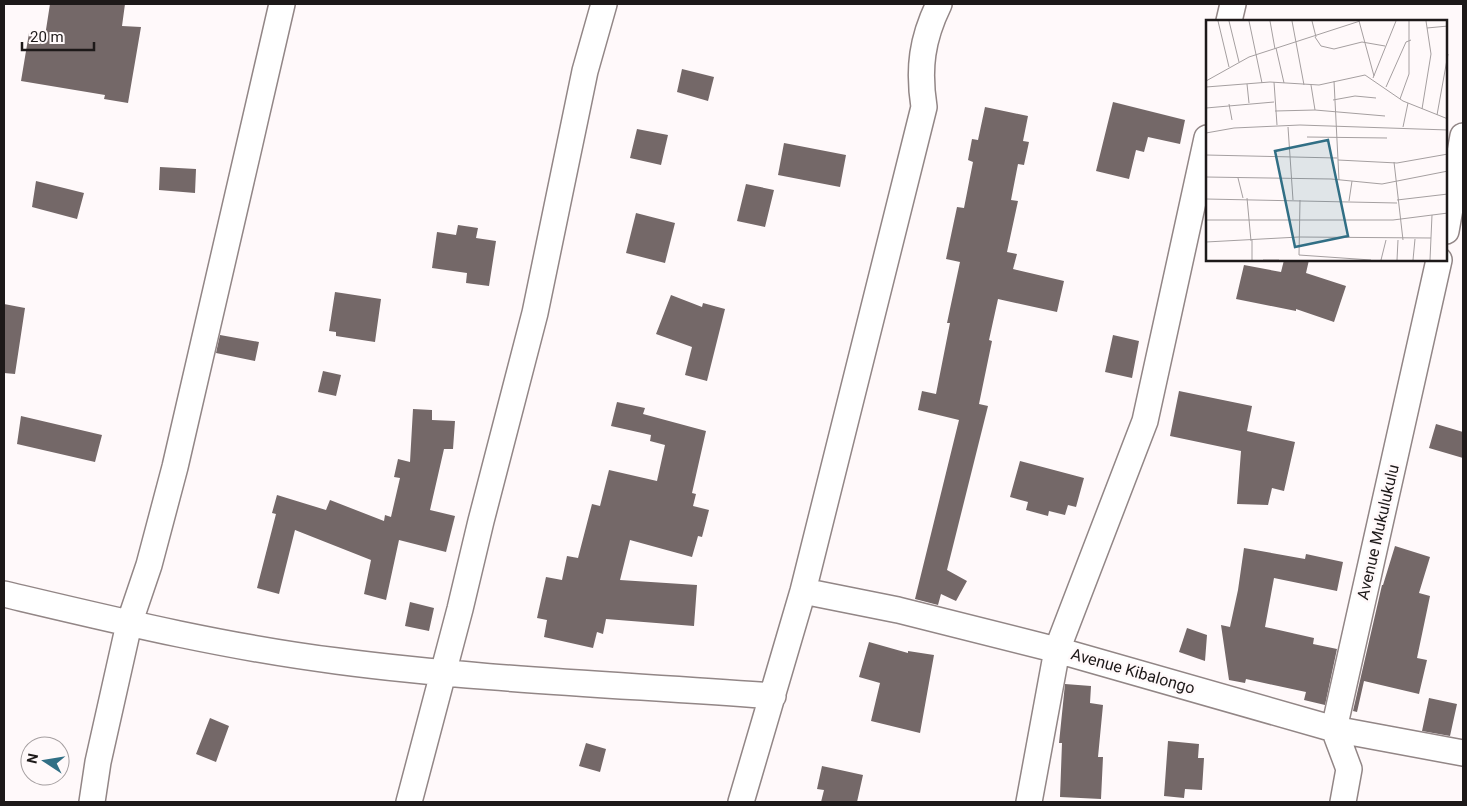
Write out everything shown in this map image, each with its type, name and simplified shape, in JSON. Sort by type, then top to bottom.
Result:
[{"type":"street","points":[[92,802],[98,762],[129,624],[149,565],[175,467],[282,4]]},
{"type":"street","points":[[409,802],[444,673],[535,313],[585,71],[604,4]]},
{"type":"street","points":[[741,802],[803,591],[924,107],[920,72],[924,42],[939,4]]},
{"type":"street","points":[[1229,20],[1233,4]]},
{"type":"street","points":[[1447,225],[1463,136]]},
{"type":"street","points":[[1029,802],[1057,650],[1146,422],[1206,143]]},
{"type":"street","name":"Avenue Mukulukulu","points":[[1334,729],[1439,261]]},
{"type":"street","name":"Avenue Kibalongo","points":[[803,591],[898,610],[1057,650],[1334,729],[1463,753]]},
{"type":"street","points":[[4,594],[129,624],[336,661],[444,673],[773,696]]},
{"type":"street","points":[[1334,729],[1349,769],[1343,802]]},
{"type":"building","points":[[50,4],[125,4],[122,26],[141,27],[128,103],[104,99],[105,95],[21,81],[29,33],[45,36]]},
{"type":"building","points":[[682,69],[714,77],[708,101],[677,92]]},
{"type":"building","points":[[1113,102],[1185,120],[1180,144],[1148,137],[1144,152],[1136,150],[1129,179],[1096,171]]},
{"type":"building","points":[[985,107],[1028,116],[1023,141],[1029,142],[1024,165],[1018,164],[1011,200],[1018,201],[1007,252],[1017,254],[1013,269],[1064,281],[1057,312],[998,299],[989,340],[992,341],[979,404],[988,406],[947,570],[967,581],[956,601],[941,594],[938,605],[915,599],[959,420],[918,410],[922,391],[936,394],[950,323],[947,323],[960,262],[946,259],[957,207],[964,208],[973,162],[968,160],[972,139],[978,140]]},
{"type":"building","points":[[637,129],[668,135],[661,165],[630,158]]},
{"type":"building","points":[[784,143],[846,155],[840,187],[778,175]]},
{"type":"building","points":[[160,167],[196,169],[195,193],[159,190]]},
{"type":"building","points":[[36,181],[84,193],[77,219],[32,207]]},
{"type":"building","points":[[746,184],[774,190],[765,227],[737,221]]},
{"type":"building","points":[[636,213],[675,223],[665,263],[626,253]]},
{"type":"building","points":[[458,225],[478,228],[476,238],[496,241],[489,286],[466,283],[467,273],[432,268],[437,232],[456,235]]},
{"type":"building","points":[[1284,261],[1309,261],[1306,273],[1346,286],[1334,322],[1296,309],[1296,311],[1236,299],[1244,265],[1281,272]]},
{"type":"building","points":[[335,292],[381,299],[375,342],[336,336],[336,332],[329,331]]},
{"type":"building","points":[[671,295],[702,307],[703,303],[725,309],[707,381],[685,375],[692,347],[656,334]]},
{"type":"building","points":[[4,304],[25,308],[15,374],[4,373]]},
{"type":"building","points":[[220,335],[259,342],[255,361],[216,353]]},
{"type":"building","points":[[1113,335],[1139,341],[1132,378],[1105,372]]},
{"type":"building","points":[[323,371],[341,375],[336,396],[318,392]]},
{"type":"building","points":[[1179,391],[1252,406],[1247,431],[1295,442],[1284,491],[1272,488],[1268,505],[1237,504],[1241,451],[1170,436]]},
{"type":"building","points":[[617,402],[645,408],[643,414],[706,431],[692,493],[696,494],[693,506],[709,510],[702,537],[698,536],[692,557],[630,540],[620,580],[697,585],[694,626],[606,619],[603,634],[597,632],[593,648],[544,637],[547,620],[537,618],[546,577],[562,580],[567,556],[578,558],[592,504],[600,506],[609,470],[657,481],[665,445],[650,441],[651,435],[611,426]]},
{"type":"building","points":[[413,409],[432,410],[432,420],[455,421],[453,449],[444,449],[430,510],[455,516],[446,552],[399,540],[386,600],[364,594],[371,560],[295,530],[279,594],[257,588],[276,514],[272,513],[277,495],[326,510],[330,500],[384,521],[385,515],[391,517],[400,478],[394,477],[398,459],[410,462]]},
{"type":"building","points":[[21,416],[102,435],[95,462],[17,444]]},
{"type":"building","points":[[1436,424],[1463,432],[1463,458],[1429,448]]},
{"type":"building","points":[[1020,461],[1084,478],[1076,507],[1068,505],[1065,515],[1049,511],[1048,516],[1026,510],[1028,502],[1010,497]]},
{"type":"building","points":[[1395,546],[1430,557],[1419,593],[1430,596],[1417,658],[1427,660],[1419,694],[1364,681],[1357,712],[1353,711],[1382,585]]},
{"type":"building","points":[[1244,548],[1305,559],[1306,554],[1343,562],[1337,591],[1274,578],[1265,627],[1314,638],[1313,644],[1337,649],[1325,705],[1304,700],[1306,692],[1246,679],[1245,683],[1229,680],[1221,625],[1230,627]]},
{"type":"building","points":[[410,602],[434,608],[429,631],[405,626]]},
{"type":"building","points":[[1187,628],[1207,635],[1205,661],[1179,652]]},
{"type":"building","points":[[869,642],[908,653],[908,651],[934,655],[920,733],[871,721],[880,683],[859,677]]},
{"type":"building","points":[[1065,684],[1091,686],[1090,703],[1103,705],[1098,757],[1103,757],[1101,799],[1060,797],[1062,743],[1059,743]]},
{"type":"building","points":[[1429,698],[1457,704],[1450,736],[1422,731]]},
{"type":"building","points":[[210,718],[229,726],[216,762],[196,754]]},
{"type":"building","points":[[1168,741],[1199,744],[1198,758],[1204,758],[1202,790],[1185,789],[1184,798],[1164,796]]},
{"type":"building","points":[[586,743],[606,749],[600,772],[579,766]]},
{"type":"building","points":[[822,766],[863,775],[857,802],[821,802],[824,790],[817,789]]}]
